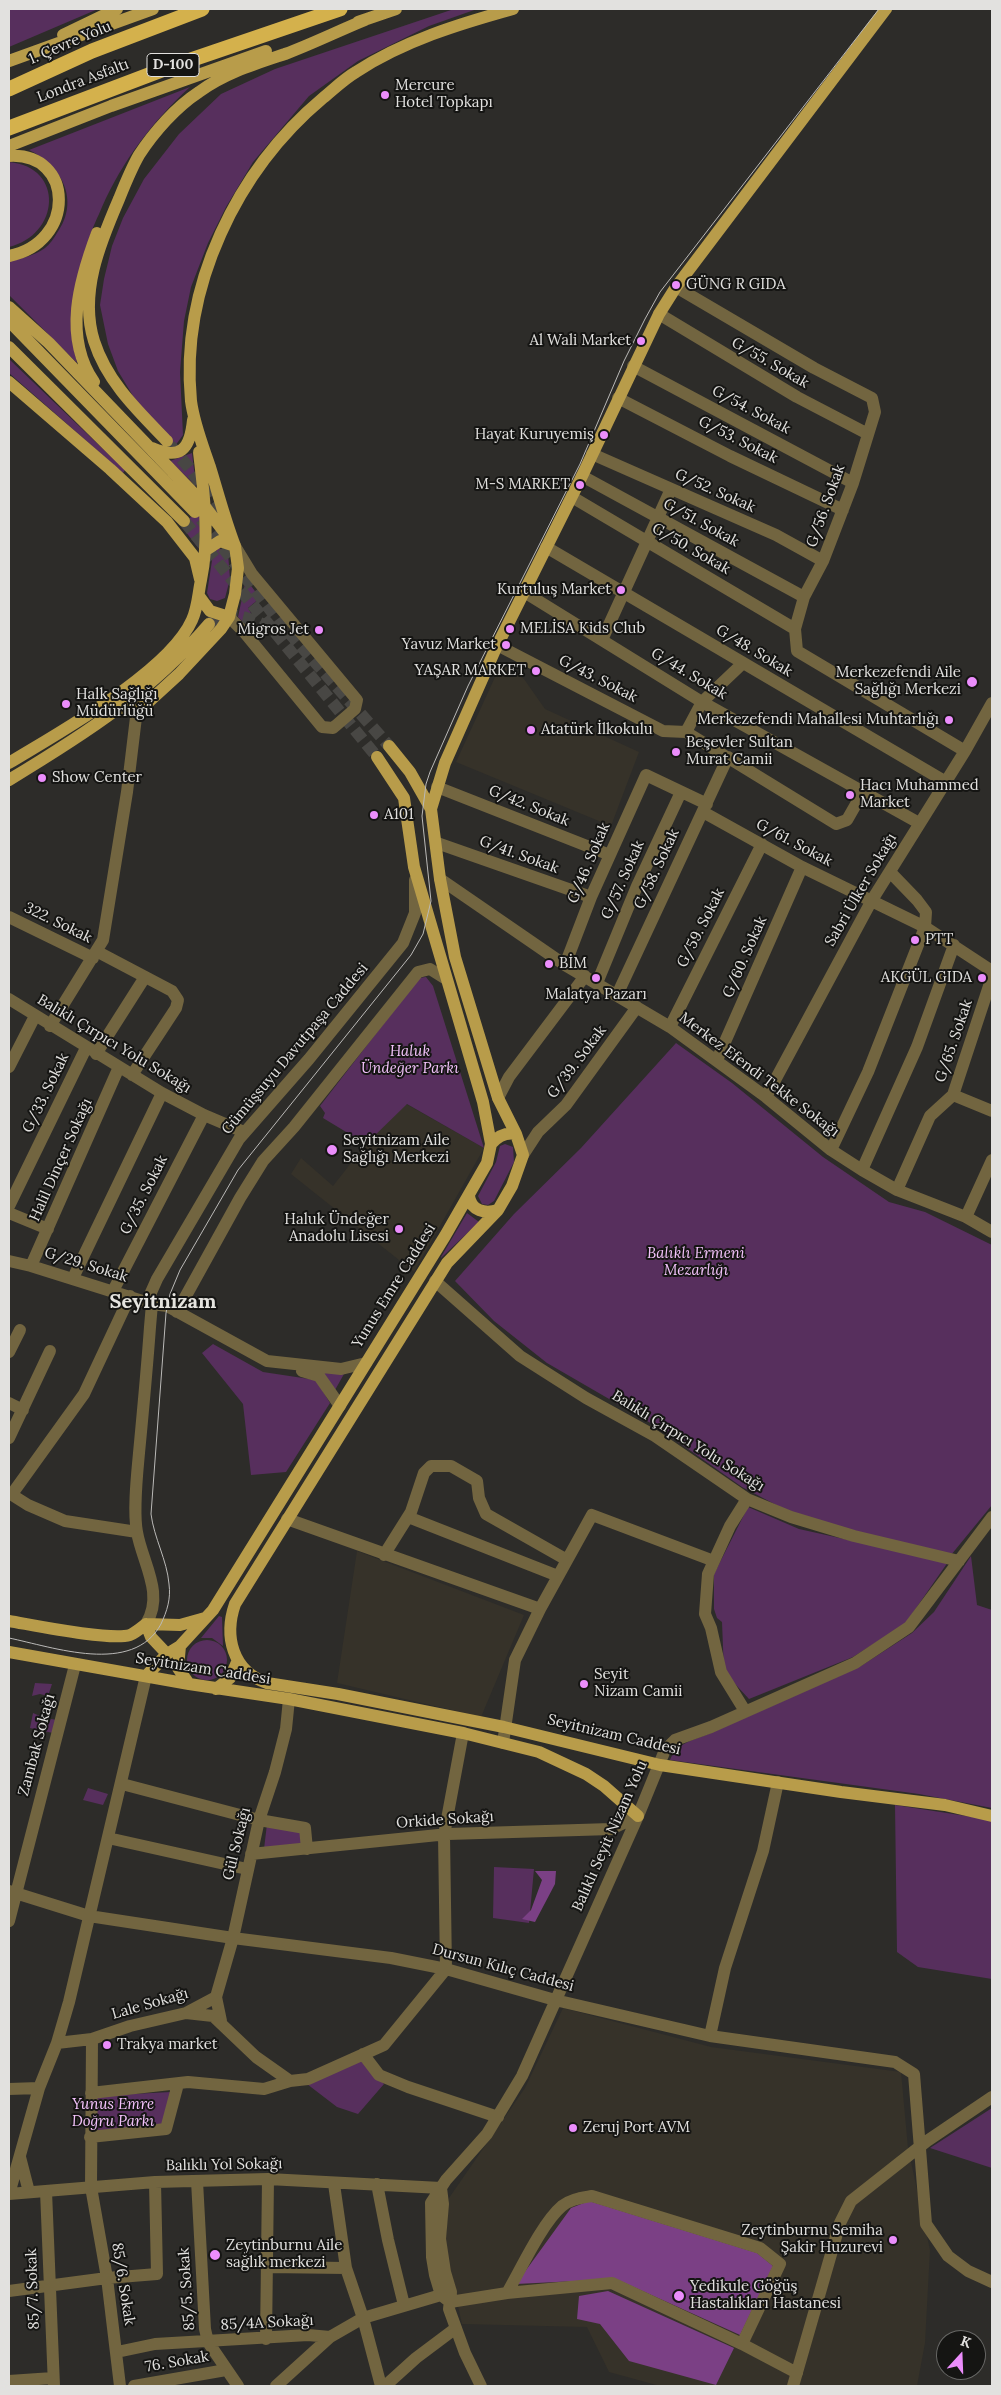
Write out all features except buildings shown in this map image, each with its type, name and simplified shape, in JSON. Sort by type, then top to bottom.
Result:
[{"type":"highway","name":"1. Çevre Yolu","points":[[9,89],[92,51],[202,9]]},
{"type":"highway","name":"Londra Asfaltı","points":[[9,128],[167,68],[340,9]]},
{"type":"main road","points":[[24,56],[41,45],[117,9]]},
{"type":"main road","points":[[9,62],[153,9]]},
{"type":"main road","points":[[9,146],[190,77],[396,9]]},
{"type":"main road","points":[[113,712],[137,710],[143,707],[179,674],[213,638],[229,617],[237,582],[238,561],[235,546],[198,432],[193,413],[190,385],[194,325],[205,278],[220,233],[261,162],[307,112],[353,73],[395,50],[437,33],[513,9]]},
{"type":"main road","points":[[431,809],[436,787],[449,753],[497,646],[572,497],[659,314],[676,287],[886,9]]},
{"type":"main road","points":[[126,423],[85,369],[80,354],[76,324],[79,292],[90,250],[110,201],[154,136],[198,93],[241,69],[365,20]]},
{"type":"main road","points":[[9,156],[20,156],[32,160],[45,168],[57,187],[59,198],[59,207],[51,230],[29,250],[9,256]]},
{"type":"main road","points":[[131,170],[106,228],[95,266],[89,296],[90,324],[101,359],[122,393],[167,441]]},
{"type":"main road","points":[[9,306],[49,343],[149,447],[200,509]]},
{"type":"main road","points":[[9,321],[200,509],[235,546]]},
{"type":"main road","points":[[9,347],[184,521]]},
{"type":"main road","points":[[9,382],[110,469],[167,522],[181,537],[194,558],[200,581]]},
{"type":"main road","points":[[149,447],[170,454],[181,451],[189,442],[193,413]]},
{"type":"main road","points":[[9,763],[96,709],[146,672],[179,642],[192,622],[199,596],[206,550],[200,509],[198,432]]},
{"type":"main road","points":[[206,550],[220,541],[235,546]]},
{"type":"main road","points":[[199,596],[210,611],[229,617]]},
{"type":"main road","points":[[9,780],[113,712],[180,658],[209,624]]},
{"type":"main road","points":[[216,1688],[230,1678],[238,1660],[229,1631],[235,1604],[447,1263],[498,1210],[512,1186],[522,1155],[516,1134],[498,1098],[455,957],[440,878],[437,843],[431,809],[410,772],[389,746]]},
{"type":"main road","name":"Yunus Emre Caddesi","points":[[146,1676],[167,1654],[180,1646],[208,1618],[469,1196],[487,1163],[491,1144],[483,1102],[414,866],[404,798],[377,757]]},
{"type":"main road","points":[[491,1144],[497,1137],[516,1134]]},
{"type":"main road","points":[[469,1196],[470,1201],[477,1209],[489,1213],[498,1210]]},
{"type":"main road","points":[[167,1654],[151,1637],[146,1624],[180,1625],[208,1618]]},
{"type":"main road","name":"Seyitnizam Caddesi","points":[[9,1621],[74,1632],[115,1636],[130,1635],[146,1624]]},
{"type":"main road","points":[[180,1646],[178,1668],[189,1684]]},
{"type":"main road","name":"Seyitnizam Caddesi","points":[[9,1652],[75,1665],[289,1699],[463,1733],[540,1752],[586,1774],[604,1786],[638,1816]]},
{"type":"main road","name":"Seyitnizam Caddesi","points":[[238,1660],[243,1670],[258,1680],[267,1683],[338,1694],[504,1727],[660,1765],[945,1805],[992,1816]]},
{"type":"street","name":"G/56. Sokak","points":[[676,287],[814,368],[872,398],[875,412],[853,483],[823,561],[804,597],[795,629],[797,652],[965,751]]},
{"type":"street","name":"G/55. Sokak","points":[[659,314],[797,397],[868,434]]},
{"type":"street","name":"G/54. Sokak","points":[[633,366],[853,483]]},
{"type":"street","name":"G/53. Sokak","points":[[618,398],[730,456],[843,510]]},
{"type":"street","name":"G/52. Sokak","points":[[592,454],[776,535],[823,561]]},
{"type":"street","name":"G/51. Sokak","points":[[582,476],[804,597]]},
{"type":"street","points":[[602,640],[659,519],[671,489]]},
{"type":"street","name":"G/50. Sokak","points":[[572,497],[795,629]]},
{"type":"street","points":[[229,617],[244,632],[322,727],[333,728],[355,709],[356,700],[252,574],[235,546]]},
{"type":"street","name":"G/48. Sokak","points":[[546,547],[742,664],[946,782]]},
{"type":"street","name":"G/44. Sokak","points":[[524,592],[702,702],[919,823]]},
{"type":"street","name":"G/43. Sokak","points":[[497,646],[663,731],[686,732]]},
{"type":"street","points":[[742,664],[702,702],[686,732],[836,824],[847,820],[863,792]]},
{"type":"street","name":"Sabri Ülker Sokağı","points":[[766,1097],[872,900],[965,751],[992,703]]},
{"type":"street","points":[[50,1026],[96,955],[103,940],[131,763],[137,710]]},
{"type":"street","name":"G/58. Sokak","points":[[617,995],[728,757]]},
{"type":"street","name":"G/46. Sokak","points":[[565,965],[591,898],[646,774],[681,792]]},
{"type":"street","name":"G/42. Sokak","points":[[436,787],[610,855]]},
{"type":"street","points":[[681,792],[705,808]]},
{"type":"street","name":"G/57. Sokak","points":[[597,983],[637,886],[681,792]]},
{"type":"street","name":"G/61. Sokak","points":[[705,808],[802,867],[925,926],[992,971]]},
{"type":"street","name":"G/41. Sokak","points":[[437,843],[591,898]]},
{"type":"street","name":"G/59. Sokak","points":[[670,1027],[762,844]]},
{"type":"street","name":"Gümüşsuyu Davutpaşa Caddesi","points":[[146,1624],[152,1609],[152,1578],[137,1532],[137,1476],[152,1304],[149,1297],[157,1279],[241,1136],[309,1059],[403,943],[415,913],[414,866]]},
{"type":"street","name":"G/60. Sokak","points":[[717,1060],[802,867]]},
{"type":"street","points":[[831,1150],[868,1072],[925,926],[926,912],[890,872]]},
{"type":"street","name":"Merkez Efendi Tekke Sokağı","points":[[440,878],[565,965],[670,1027],[766,1097],[831,1150],[862,1170],[897,1190],[966,1217],[992,1232]]},
{"type":"street","name":"322. Sokak","points":[[9,917],[145,977],[172,991],[178,1000],[173,1014],[132,1075]]},
{"type":"street","points":[[862,1170],[917,1047],[954,945]]},
{"type":"street","points":[[177,1312],[240,1198],[264,1161],[294,1127],[418,972],[430,969],[446,979]]},
{"type":"street","points":[[498,1098],[509,1077],[585,976]]},
{"type":"street","name":"G/33. Sokak","points":[[9,1206],[91,1051],[145,977]]},
{"type":"street","name":"G/65. Sokak","points":[[897,1190],[930,1116],[953,1095],[992,977]]},
{"type":"street","name":"Balıklı Çırpıcı Yolu Sokağı","points":[[9,999],[50,1026],[162,1093],[241,1136]]},
{"type":"street","name":"G/39. Sokak","points":[[522,1155],[538,1132],[566,1105],[637,1007]]},
{"type":"street","points":[[9,1068],[13,1049],[35,1016]]},
{"type":"street","name":"Halil Dinçer Sokağı","points":[[32,1266],[119,1067]]},
{"type":"street","points":[[73,1278],[162,1093]]},
{"type":"street","points":[[953,1095],[992,1112]]},
{"type":"street","name":"G/35. Sokak","points":[[113,1291],[204,1115]]},
{"type":"street","points":[[516,1134],[531,1135],[538,1132]]},
{"type":"street","points":[[966,1217],[992,1160]]},
{"type":"street","points":[[9,1214],[48,1229]]},
{"type":"street","name":"G/29. Sokak","points":[[9,1261],[73,1278],[152,1304]]},
{"type":"street","name":"Balıklı Çırpıcı Yolu Sokağı","points":[[435,1281],[520,1356],[586,1398],[655,1436],[746,1499],[792,1517],[845,1533],[959,1560]]},
{"type":"street","points":[[130,1296],[84,1394],[10,1494],[65,1521],[137,1532]]},
{"type":"street","points":[[152,1304],[167,1306],[267,1361],[341,1369],[366,1363]]},
{"type":"street","points":[[152,1304],[161,1311],[260,1365],[300,1370],[319,1376],[340,1406]]},
{"type":"street","points":[[9,1352],[20,1330]]},
{"type":"street","points":[[9,1438],[50,1351]]},
{"type":"street","points":[[9,1403],[22,1410]]},
{"type":"street","points":[[384,1555],[408,1516],[424,1473],[431,1466],[451,1466],[476,1481],[479,1498],[486,1514],[567,1560]]},
{"type":"street","points":[[745,1711],[721,1672],[711,1628],[705,1614],[708,1574],[730,1526],[746,1499]]},
{"type":"street","points":[[503,1743],[515,1660],[592,1515],[714,1561]]},
{"type":"street","points":[[408,1516],[558,1576]]},
{"type":"street","name":"Balıklı Seyit Nizam Yolu","points":[[481,2386],[456,2328],[432,2257],[431,2203],[441,2188],[487,2134],[522,2076],[638,1816],[665,1750],[675,1740],[855,1663],[909,1627],[959,1560],[988,1529],[992,1517]]},
{"type":"street","points":[[287,1519],[540,1610]]},
{"type":"street","name":"Zambak Sokağı","points":[[9,1921],[12,1892],[75,1665]]},
{"type":"street","points":[[9,2194],[39,2088],[57,2043],[122,1784],[146,1676]]},
{"type":"street","name":"Gül Sokağı","points":[[216,1997],[233,1938],[259,1820],[275,1772],[286,1729],[289,1699]]},
{"type":"street","points":[[91,2093],[188,2082],[264,2089],[290,2081],[308,2079],[384,2045],[446,1969],[444,1835],[463,1733]]},
{"type":"street","points":[[710,2036],[725,1968],[763,1851],[778,1782]]},
{"type":"street","points":[[122,1784],[259,1820],[305,1828],[307,1849]]},
{"type":"street","name":"Orkide Sokağı","points":[[251,1854],[444,1835],[611,1829],[638,1816]]},
{"type":"street","points":[[108,1838],[247,1869]]},
{"type":"street","name":"Dursun Kılıç Caddesi","points":[[12,1892],[89,1916],[233,1938],[391,1958],[446,1969],[556,2000],[710,2036],[895,2062],[914,2074],[921,2146]]},
{"type":"street","points":[[216,1997],[221,2021]]},
{"type":"street","name":"Lale Sokağı","points":[[57,2043],[92,2039],[130,2026],[186,2014],[216,1997]]},
{"type":"street","points":[[186,2014],[213,2016],[221,2021],[256,2057],[290,2081]]},
{"type":"street","name":"85/6. Sokak","points":[[92,2039],[91,2187],[117,2352],[120,2386]]},
{"type":"street","points":[[364,2054],[379,2075],[408,2087],[498,2117]]},
{"type":"street","points":[[90,2137],[166,2129],[178,2084]]},
{"type":"street","points":[[9,2089],[39,2088]]},
{"type":"street","points":[[793,2386],[840,2224],[851,2201],[921,2146],[992,2096]]},
{"type":"street","points":[[921,2146],[926,2224],[948,2256],[968,2271],[992,2282]]},
{"type":"street","points":[[20,2157],[30,2192]]},
{"type":"street","points":[[266,2339],[268,2179]]},
{"type":"street","name":"Balıklı Yol Sokağı","points":[[9,2194],[155,2182],[268,2179],[334,2184],[377,2184],[441,2188]]},
{"type":"street","name":"85/5. Sokak","points":[[197,2180],[205,2329],[208,2342],[238,2386]]},
{"type":"street","points":[[9,2290],[106,2278],[157,2274],[155,2182]]},
{"type":"street","points":[[334,2184],[346,2268],[383,2386],[456,2328]]},
{"type":"street","points":[[377,2184],[404,2305]]},
{"type":"street","name":"85/7. Sokak","points":[[46,2191],[53,2382]]},
{"type":"street","points":[[507,2293],[548,2223],[561,2207],[572,2200],[592,2196],[760,2248],[780,2264],[742,2344]]},
{"type":"street","points":[[267,2267],[346,2268]]},
{"type":"street","points":[[276,2386],[330,2337],[363,2318],[404,2305],[446,2299],[612,2283],[742,2344],[797,2373]]},
{"type":"street","name":"85/4A Sokağı","points":[[117,2352],[155,2344],[266,2339],[308,2335],[330,2337]]},
{"type":"street","name":"76. Sokak","points":[[134,2386],[226,2370]]},
{"type":"street","points":[[9,2381],[53,2382]]},
{"type":"shaded area","name":"Atatürk İlkokulu","points":[[502,662],[524,679],[545,709],[639,752],[611,826],[456,762]]},
{"type":"shaded area","name":"Haluk Ündeğer Anadolu Lisesi","points":[[406,1104],[484,1148],[414,1272],[291,1174],[301,1158],[333,1186],[366,1144]]},
{"type":"shaded area","points":[[357,1551],[524,1615],[481,1717],[337,1683]]},
{"type":"shaded area","points":[[535,1871],[556,1871],[555,1884],[535,1922],[522,1919],[531,1910],[542,1880]]},
{"type":"shaded area","points":[[563,2008],[711,2047],[901,2072],[908,2148],[930,2250],[925,2343],[917,2386],[660,2386],[609,2372],[587,2327],[462,2324],[445,2249],[449,2198],[525,2088]]},
{"type":"shaded area","points":[[589,2201],[757,2253],[773,2266],[740,2335],[616,2279],[516,2284],[571,2208]]},
{"type":"shaded area","points":[[608,2291],[734,2348],[716,2385],[629,2361],[600,2324],[577,2319],[579,2296]]},
{"type":"green space","points":[[9,9],[98,9],[9,47]]},
{"type":"green space","points":[[454,9],[477,9],[429,26],[358,61],[309,96],[253,162],[226,207],[208,243],[191,287],[184,321],[180,372],[183,435],[175,446],[163,446],[118,371],[108,344],[100,305],[112,246],[123,218],[144,179],[179,134],[221,94],[275,69]]},
{"type":"green space","points":[[190,87],[163,114],[140,142],[119,173],[93,227],[84,265],[73,345],[77,363],[9,295],[9,261],[32,255],[47,246],[55,237],[64,221],[67,208],[67,196],[58,174],[50,165],[29,150]]},
{"type":"green space","points":[[9,162],[27,167],[40,176],[47,188],[49,202],[46,216],[38,229],[26,240],[9,247]]},
{"type":"green space","points":[[9,359],[125,470],[123,473],[9,373]]},
{"type":"green space","points":[[192,453],[196,486],[170,461]]},
{"type":"green space","points":[[200,509],[200,550],[181,526]]},
{"type":"green space","points":[[219,548],[228,553],[230,579],[225,598],[217,601],[210,599],[207,593],[213,554]]},
{"type":"green space","points":[[246,579],[260,598],[248,608],[252,615],[243,622],[238,617]]},
{"type":"green space","name":"Haluk Ündeğer Parkı","points":[[426,977],[433,986],[484,1148],[407,1104],[366,1144],[323,1118],[325,1113],[320,1106],[419,978]]},
{"type":"green space","name":"Balıklı Ermeni Mezarlığı","points":[[676,1043],[732,1083],[823,1157],[889,1202],[925,1212],[992,1245],[992,1505],[951,1555],[849,1532],[782,1508],[742,1487],[654,1425],[547,1363],[494,1321],[455,1281],[514,1214],[581,1148]]},
{"type":"green space","points":[[505,1144],[513,1147],[514,1162],[494,1201],[488,1205],[482,1204],[478,1196],[496,1162],[500,1146]]},
{"type":"green space","points":[[467,1213],[479,1222],[441,1258],[441,1257]]},
{"type":"green space","points":[[213,1344],[263,1372],[316,1380],[330,1403],[286,1472],[251,1475],[243,1404],[202,1353]]},
{"type":"green space","points":[[320,1371],[344,1374],[335,1390]]},
{"type":"green space","points":[[748,1507],[799,1529],[948,1562],[905,1624],[853,1657],[749,1699],[724,1672],[722,1622],[717,1618],[714,1609],[714,1574]]},
{"type":"green space","points":[[971,1556],[977,1605],[992,1610],[992,1808],[919,1794],[670,1760],[676,1750],[685,1743],[861,1666],[912,1633],[934,1612]]},
{"type":"green space","points":[[219,1616],[222,1617],[223,1646],[212,1638],[201,1638]]},
{"type":"green space","points":[[207,1640],[221,1646],[227,1660],[221,1674],[207,1680],[193,1674],[187,1660],[193,1646]]},
{"type":"green space","points":[[35,1683],[52,1684],[48,1696],[40,1694],[32,1696]]},
{"type":"green space","points":[[33,1713],[40,1716],[41,1722],[49,1722],[51,1719],[57,1720],[53,1733],[30,1728]]},
{"type":"green space","points":[[88,1788],[108,1794],[103,1805],[83,1800]]},
{"type":"green space","points":[[895,1805],[992,1820],[992,1979],[918,1967],[897,1952]]},
{"type":"green space","points":[[267,1824],[301,1830],[303,1845],[264,1849]]},
{"type":"green space","points":[[494,1867],[534,1869],[529,1923],[493,1918]]},
{"type":"green space","points":[[359,2059],[384,2084],[358,2114],[337,2107],[307,2084]]},
{"type":"green space","name":"Yunus Emre Doğru Parkı","points":[[171,2092],[162,2126],[94,2134],[95,2096]]},
{"type":"green space","points":[[992,2108],[992,2168],[930,2148]]},
{"type":"tunnel","points":[[170,445],[191,470],[224,520]]},
{"type":"tunnel","points":[[201,519],[278,620],[389,746]]},
{"type":"tunnel","points":[[184,521],[377,757]]},
{"type":"tunnel","points":[[209,624],[224,617],[238,616],[267,626]]},
{"type":"tram line","points":[[9,1638],[69,1651],[112,1654],[132,1649],[148,1640],[161,1624],[168,1605],[169,1584],[166,1566],[151,1514],[166,1313],[170,1294],[180,1270],[238,1170],[411,955],[423,934],[431,901],[422,816],[426,784],[430,772],[468,686],[580,464],[624,361],[645,319],[660,292],[879,9]]},
{"type":"place","name":"Mercure Hotel Topkapı","points":[[385,95]]},
{"type":"place","name":"GÜNG R GIDA","points":[[676,285]]},
{"type":"place","name":"Al Wali Market","points":[[641,341]]},
{"type":"place","name":"Hayat Kuruyemiş","points":[[604,435]]},
{"type":"place","name":"M-S MARKET","points":[[580,485]]},
{"type":"place","name":"Kurtuluş Market","points":[[621,590]]},
{"type":"place","name":"MELİSA Kids Club","points":[[510,629]]},
{"type":"place","name":"Migros Jet","points":[[319,630]]},
{"type":"place","name":"Yavuz Market","points":[[506,645]]},
{"type":"place","name":"YAŞAR MARKET","points":[[536,671]]},
{"type":"place","name":"Merkezefendi Aile Sağlığı Merkezi","points":[[972,682]]},
{"type":"place","name":"Halk Sağlığı Müdürlüğü","points":[[66,704]]},
{"type":"place","name":"Merkezefendi Mahallesi Muhtarlığı","points":[[949,720]]},
{"type":"place","name":"Atatürk İlkokulu","points":[[531,730]]},
{"type":"place","name":"Beşevler Sultan Murat Camii","points":[[676,752]]},
{"type":"place","name":"Show Center","points":[[42,778]]},
{"type":"place","name":"Hacı Muhammed Market","points":[[850,795]]},
{"type":"place","name":"A101","points":[[374,815]]},
{"type":"place","name":"PTT","points":[[915,940]]},
{"type":"place","name":"BİM","points":[[549,964]]},
{"type":"place","name":"Malatya Pazarı","points":[[596,978]]},
{"type":"place","name":"AKGÜL GIDA","points":[[982,978]]},
{"type":"place","name":"Seyitnizam Aile Sağlığı Merkezi","points":[[332,1150]]},
{"type":"place","name":"Haluk Ündeğer Anadolu Lisesi","points":[[399,1229]]},
{"type":"place","name":"Seyit Nizam Camii","points":[[584,1684]]},
{"type":"place","name":"Trakya market","points":[[107,2045]]},
{"type":"place","name":"Zeruj Port AVM","points":[[573,2128]]},
{"type":"place","name":"Zeytinburnu Semiha Şakir Huzurevi","points":[[893,2240]]},
{"type":"place","name":"Zeytinburnu Aile sağlık merkezi","points":[[215,2255]]},
{"type":"place","name":"Yedikule Göğüş Hastalıkları Hastanesi","points":[[679,2296]]},
{"type":"district","name":"Seyitnizam","points":[[163,1302]]}]
